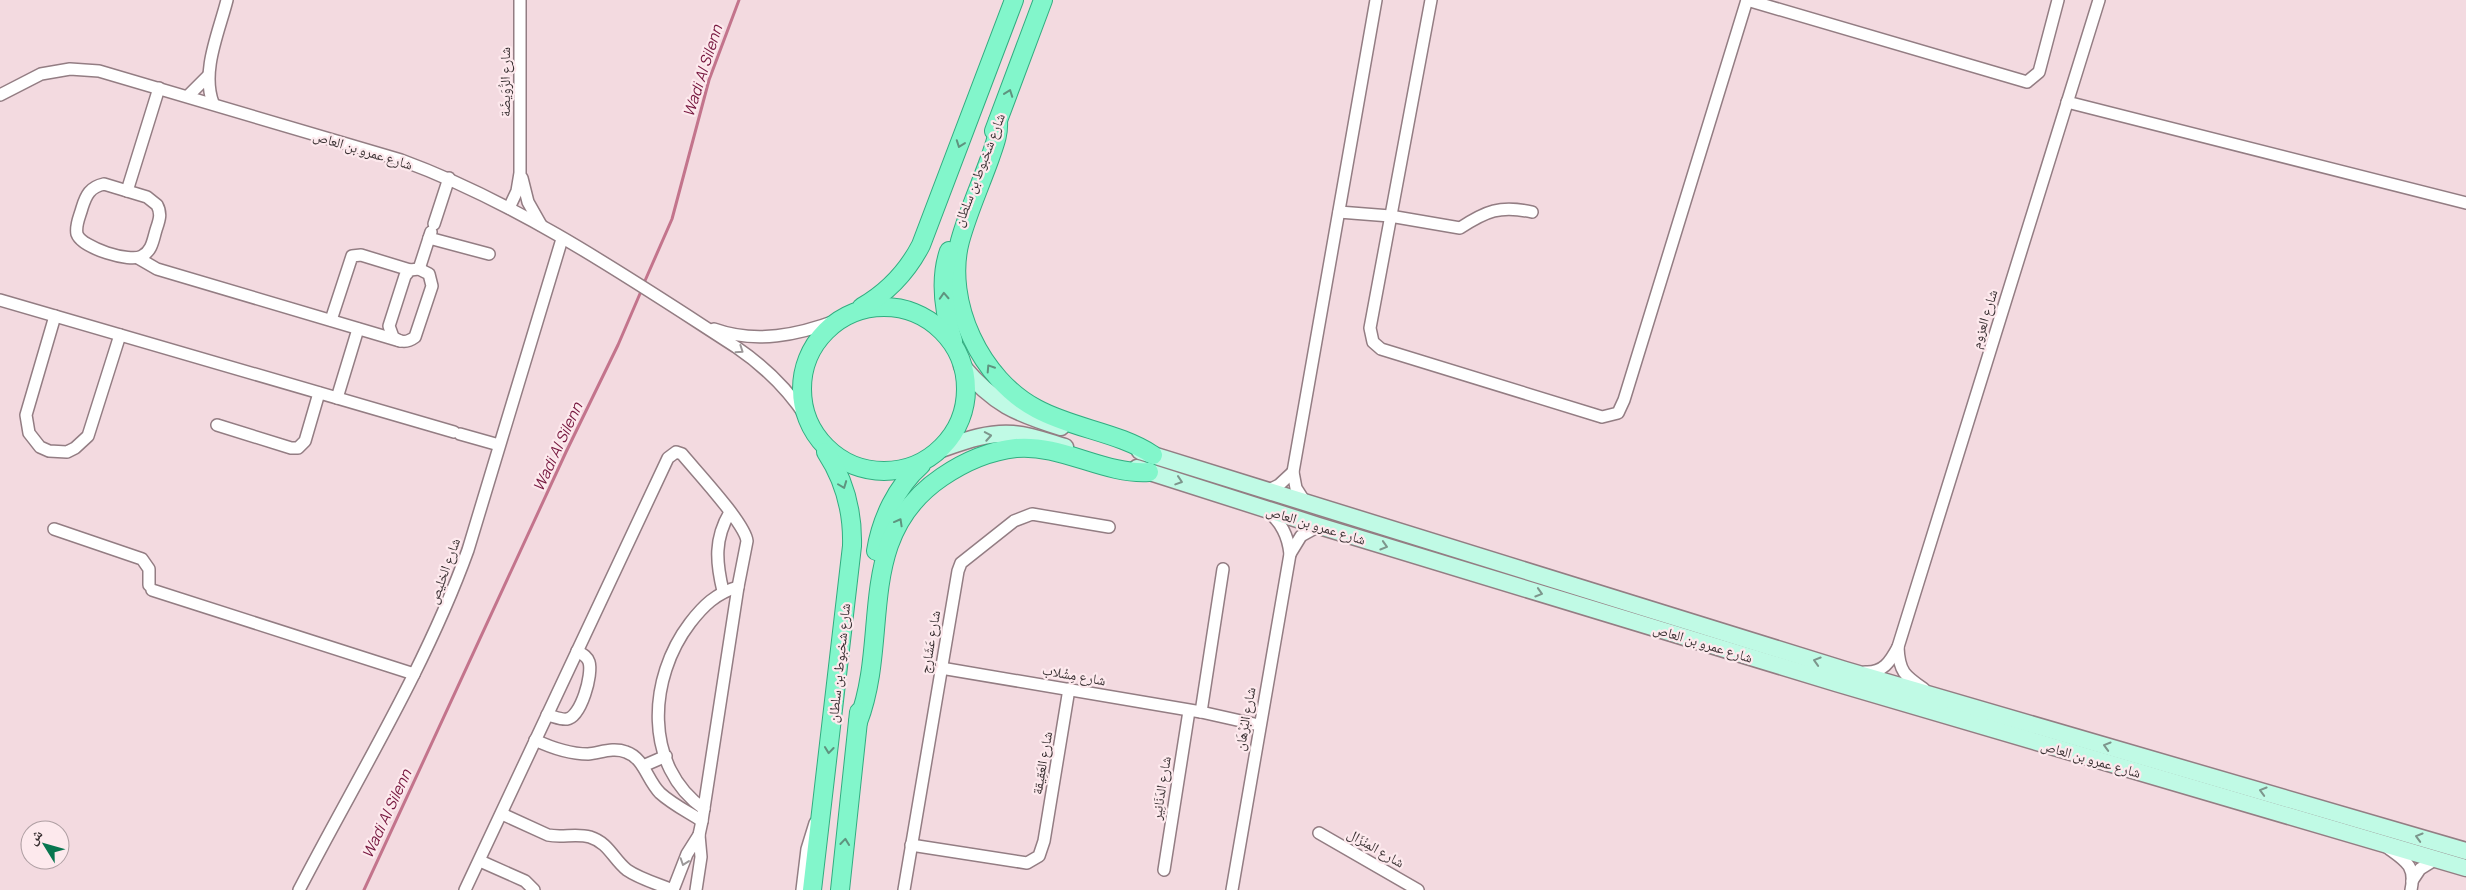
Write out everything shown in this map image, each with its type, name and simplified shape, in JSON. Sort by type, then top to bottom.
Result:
[{"type":"main road","name":"شارع شخبوط بن سلطان","points":[[846,316],[885,292],[899,279],[922,245],[1014,0]]},
{"type":"main road","name":"شارع شخبوط بن سلطان","points":[[954,344],[944,297],[947,255],[1043,0]]},
{"type":"main road","points":[[858,722],[868,689],[884,559],[896,526],[918,495],[965,463],[982,456],[1016,448],[1056,452],[1128,471],[1151,463],[1135,444],[1052,416],[1008,390],[993,372],[968,327],[958,291],[958,251],[965,226],[997,138],[998,122]]},
{"type":"main road","points":[[876,307],[905,310],[920,314],[939,327],[954,344],[966,379],[966,398],[962,417],[953,434],[935,454],[899,470],[883,472],[860,469],[838,459],[820,443],[806,417],[802,374],[809,353],[822,335],[846,316],[876,307]]},
{"type":"main road","name":"شارع عمرو بن العاص","points":[[962,366],[994,399],[1020,413],[1264,508],[1826,681],[2466,868]]},
{"type":"main road","name":"شارع عمرو بن العاص","points":[[935,454],[980,437],[1014,434],[1151,463],[1267,491],[1846,670],[2466,851]]},
{"type":"main road","name":"شارع شخبوط بن سلطان","points":[[812,890],[853,526],[844,487],[834,464],[820,443]]},
{"type":"main road","name":"شارع شخبوط بن سلطان","points":[[840,890],[878,539],[898,493],[906,480],[935,454]]},
{"type":"street","points":[[213,103],[209,90],[208,76],[226,0]]},
{"type":"street","name":"شارع الرُّوَيضَة","points":[[509,208],[519,182],[521,163],[520,0]]},
{"type":"street","points":[[1304,502],[1296,488],[1293,472],[1376,0]]},
{"type":"street","points":[[1431,0],[1370,328],[1373,342],[1381,350],[1602,417],[1618,413],[1624,400],[1747,0],[2027,82],[2039,72],[2058,0]]},
{"type":"street","name":"شارع العزوم","points":[[1846,670],[1876,672],[1889,662],[1898,648],[2099,0]]},
{"type":"street","name":"شارع عمرو بن العاص","points":[[0,95],[41,74],[70,68],[99,70],[401,160],[449,178],[542,226],[699,323],[768,371],[782,385],[806,417]]},
{"type":"street","points":[[188,96],[208,76]]},
{"type":"street","points":[[127,191],[159,88]]},
{"type":"street","points":[[2067,102],[2466,203]]},
{"type":"street","name":"شارع الرُّوَيضَة","points":[[521,163],[528,202],[542,226]]},
{"type":"street","points":[[400,341],[393,337],[389,326],[405,276],[415,270],[432,231],[449,178]]},
{"type":"street","points":[[104,184],[127,191],[150,199],[157,204],[160,212],[151,248],[138,258],[129,259],[91,247],[82,242],[77,231],[86,196],[92,189],[104,184]]},
{"type":"street","points":[[1339,212],[1390,216],[1460,228],[1485,212],[1517,208],[1532,212]]},
{"type":"street","points":[[432,231],[488,254]]},
{"type":"street","name":"شارع الخليص","points":[[299,890],[414,674],[440,622],[454,588],[468,550],[562,240]]},
{"type":"street","points":[[138,258],[157,269],[400,341],[407,341],[415,337],[433,282],[429,274],[361,255],[352,256],[331,320]]},
{"type":"street","points":[[0,300],[499,445]]},
{"type":"street","points":[[55,316],[26,415],[28,433],[40,447],[49,451],[67,452],[82,443],[88,436],[120,335]]},
{"type":"street","name":"شارع عمرو بن العاص","points":[[699,323],[723,332],[769,337],[793,334],[846,316]]},
{"type":"street","points":[[337,398],[358,329]]},
{"type":"street","points":[[217,425],[291,448],[298,448],[305,441],[319,392]]},
{"type":"street","points":[[465,890],[670,455],[676,452],[682,454],[730,512],[747,538],[703,815],[698,835],[687,854],[673,890],[632,872],[603,844],[591,838],[578,835],[548,836],[502,814]]},
{"type":"street","points":[[1267,491],[1279,485],[1293,472]]},
{"type":"street","name":"شارع البُرْهَان","points":[[1232,890],[1290,554],[1287,536],[1282,527],[1264,508]]},
{"type":"street","points":[[723,591],[716,552],[718,537],[730,512]]},
{"type":"street","name":"شارع عَشَارِج","points":[[904,890],[958,571],[968,556],[1020,518],[1032,514],[1044,514],[1109,527]]},
{"type":"street","name":"شارع البُرْهَان","points":[[1290,554],[1301,536],[1319,526]]},
{"type":"street","points":[[54,529],[142,559],[149,569],[151,587],[414,674]]},
{"type":"street","points":[[1195,711],[1223,569]]},
{"type":"street","points":[[703,815],[677,782],[660,738],[658,710],[661,683],[673,648],[695,617],[708,602],[723,591],[738,587]]},
{"type":"street","name":"شارع العزوم","points":[[1898,648],[1898,660],[1904,674],[1933,695]]},
{"type":"street","points":[[548,714],[566,719],[573,716],[580,706],[588,681],[590,664],[586,657],[578,651]]},
{"type":"street","name":"شارع مِشْلاب","points":[[941,668],[1195,711],[1259,725]]},
{"type":"street","name":"شارع العَقِيقة","points":[[911,845],[1027,863],[1039,856],[1044,841],[1070,689]]},
{"type":"street","name":"شارع الدَنَانِير","points":[[1164,870],[1195,711]]},
{"type":"street","points":[[535,740],[573,753],[586,754],[619,750],[633,755],[643,766],[653,785],[664,797],[703,815]]},
{"type":"street","points":[[643,766],[666,756]]},
{"type":"street","points":[[802,890],[809,839],[822,811]]},
{"type":"street","name":"شارع المِنْزَال","points":[[1319,833],[1418,890]]},
{"type":"street","points":[[696,890],[701,857],[698,835]]},
{"type":"street","points":[[2382,844],[2409,866],[2412,872],[2412,886]]},
{"type":"street","points":[[2412,886],[2420,868],[2436,859]]},
{"type":"street","points":[[480,860],[525,882],[534,890]]},
{"type":"waterway","name":"Wadi Al Silenn","points":[[644,283],[672,219],[709,80],[739,0]]},
{"type":"waterway","name":"Wadi Al Silenn","points":[[364,890],[566,452],[618,345],[642,289]]}]
